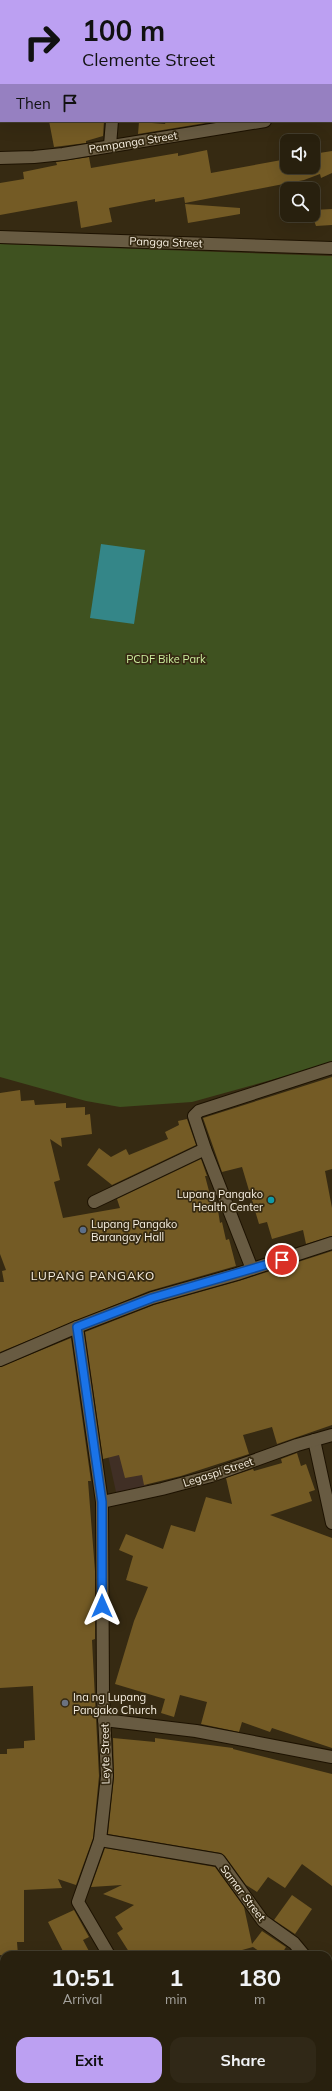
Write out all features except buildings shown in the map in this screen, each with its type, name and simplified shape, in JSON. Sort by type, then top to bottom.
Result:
[{"type":"street","points":[[110,145],[112,122]]},
{"type":"street","name":"Pampanga Street","points":[[0,158],[41,156],[218,125],[253,122]]},
{"type":"street","name":"Pangga Street","points":[[0,237],[332,248]]},
{"type":"street","points":[[252,1269],[205,1149],[194,1116],[199,1111],[332,1068]]},
{"type":"street","points":[[94,1202],[205,1149]]},
{"type":"street","points":[[0,1360],[77,1327],[152,1298],[252,1269],[332,1243]]},
{"type":"street","name":"Leyte Street","points":[[77,1327],[102,1502],[104,1720],[107,1776],[100,1840],[78,1902],[107,1951]]},
{"type":"street","name":"Legaspi Street","points":[[102,1502],[162,1490],[211,1476],[332,1435]]},
{"type":"street","points":[[314,1440],[332,1523]]},
{"type":"street","points":[[104,1720],[210,1733],[332,1757]]},
{"type":"street","name":"Samar Street","points":[[100,1840],[219,1860],[262,1921],[294,1943],[301,1951]]},
{"type":"shaded area","points":[[98,1329],[148,1488],[116,1492],[82,1336]]},
{"type":"green space","name":"PCDF Bike Park","points":[[0,244],[332,256],[332,1063],[192,1102],[120,1107],[86,1101],[0,1077]]},
{"type":"water","points":[[101,544],[145,550],[134,624],[90,618]]},
{"type":"place","name":"Lupang Pangako Health Center","points":[[271,1200]]},
{"type":"place","name":"Lupang Pangako Barangay Hall","points":[[83,1230]]},
{"type":"place","name":"Ina ng Lupang Pangako Church","points":[[65,1703]]},
{"type":"district","name":"LUPANG PANGAKO","points":[[93,1275]]},
{"type":"route","points":[[102,1606],[102,1502],[77,1327],[152,1298],[282,1260]]}]
